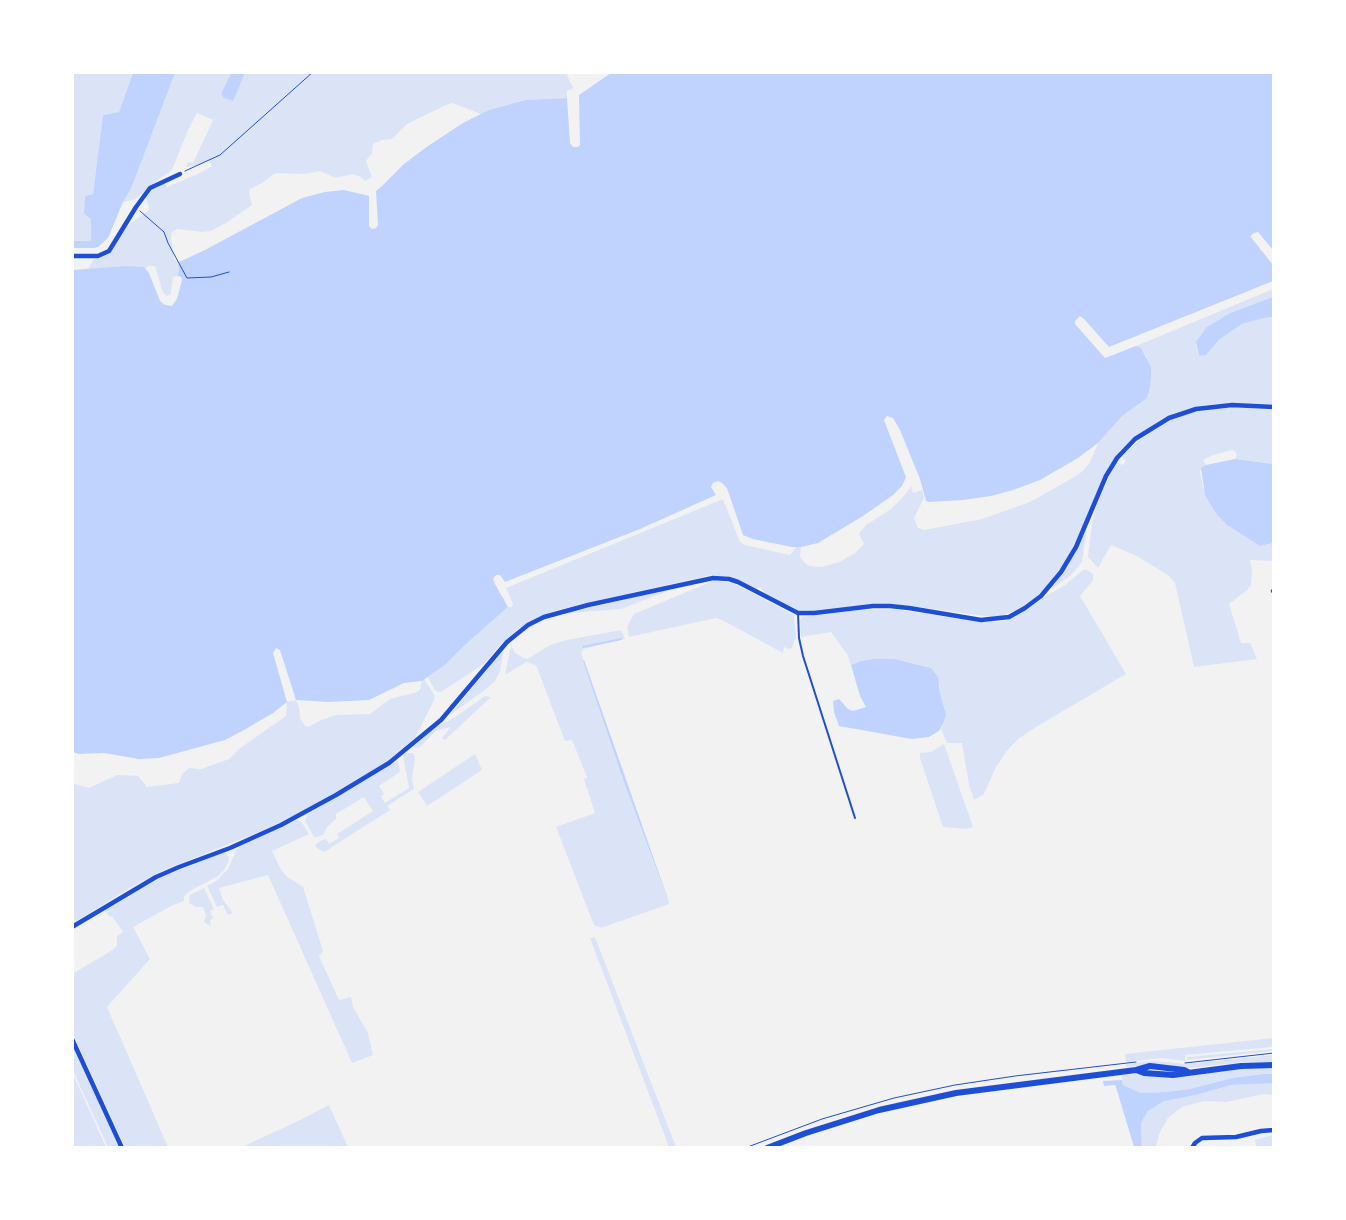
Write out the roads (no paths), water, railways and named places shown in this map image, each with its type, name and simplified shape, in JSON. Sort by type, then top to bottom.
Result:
[{"type":"main road","points":[[766,1148],[879,1110],[956,1093],[1136,1070],[1150,1066],[1188,1072],[1242,1066],[1274,1065]]},
{"type":"street","points":[[72,256],[98,256],[110,251],[136,207],[150,188],[180,174]]},
{"type":"street","points":[[72,927],[156,877],[179,866],[230,848],[281,825],[389,763],[441,720],[507,642],[528,625],[544,617],[588,605],[713,578],[729,579],[738,582],[765,598],[798,613],[890,606],[981,620],[1009,617],[1041,596],[1061,572],[1076,547],[1112,466],[1127,447],[1144,432],[1168,418],[1196,409],[1232,405],[1274,407]]},
{"type":"street","points":[[72,1039],[122,1148]]},
{"type":"street","points":[[1192,1148],[1202,1138],[1236,1137],[1267,1129],[1274,1130]]},
{"type":"lane","points":[[798,613],[799,638],[803,656],[855,818]]},
{"type":"water","points":[[133,73],[175,73],[131,189],[123,202],[108,238],[98,247],[73,248],[73,241],[91,241],[91,219],[84,214],[85,196],[93,194],[103,115],[119,112]]},
{"type":"water","points":[[231,73],[245,73],[233,101],[224,98],[221,94]]},
{"type":"water","points":[[611,73],[1273,73],[1273,250],[1258,232],[1250,236],[1273,265],[1273,281],[1109,347],[1080,316],[1075,321],[1075,324],[1105,358],[1136,346],[1141,348],[1151,367],[1149,392],[1146,399],[1122,416],[1098,443],[1078,458],[1040,480],[991,496],[963,500],[926,501],[920,479],[900,430],[893,418],[887,416],[884,420],[906,477],[902,486],[893,495],[863,516],[818,543],[792,547],[753,539],[743,535],[727,488],[718,481],[713,483],[711,487],[716,495],[640,529],[505,582],[500,575],[496,575],[493,579],[508,607],[445,665],[422,681],[404,683],[369,700],[328,702],[296,700],[280,650],[276,648],[273,653],[287,702],[273,713],[225,740],[159,758],[139,759],[104,753],[79,754],[73,752],[73,270],[125,266],[144,267],[149,273],[160,301],[165,305],[172,306],[177,299],[182,280],[178,276],[179,262],[302,198],[325,192],[344,190],[369,196],[369,226],[372,229],[376,228],[378,225],[376,191],[404,164],[428,146],[463,123],[489,110],[525,100],[567,98],[570,143],[573,147],[578,147],[580,145],[579,95]]},
{"type":"water","points":[[1273,297],[1273,317],[1242,324],[1220,339],[1206,355],[1199,356],[1196,342],[1207,327],[1230,313]]},
{"type":"water","points":[[1235,459],[1273,464],[1273,543],[1260,546],[1227,525],[1217,515],[1205,495],[1201,468],[1206,465]]},
{"type":"water","points":[[872,659],[895,659],[931,668],[938,677],[946,714],[939,731],[929,737],[912,739],[839,726],[834,712],[833,701],[839,699],[848,709],[853,711],[866,707],[860,696],[851,665]]},
{"type":"water","points":[[584,660],[669,903],[624,782]]},
{"type":"water","points":[[1273,1074],[1273,1083],[1231,1085],[1196,1095],[1164,1101],[1148,1111],[1141,1123],[1142,1148],[1134,1147],[1115,1085],[1104,1086],[1103,1081],[1122,1080],[1123,1085],[1141,1093],[1165,1092],[1190,1089],[1232,1078]]},
{"type":"waterway","points":[[583,647],[621,639]]}]
